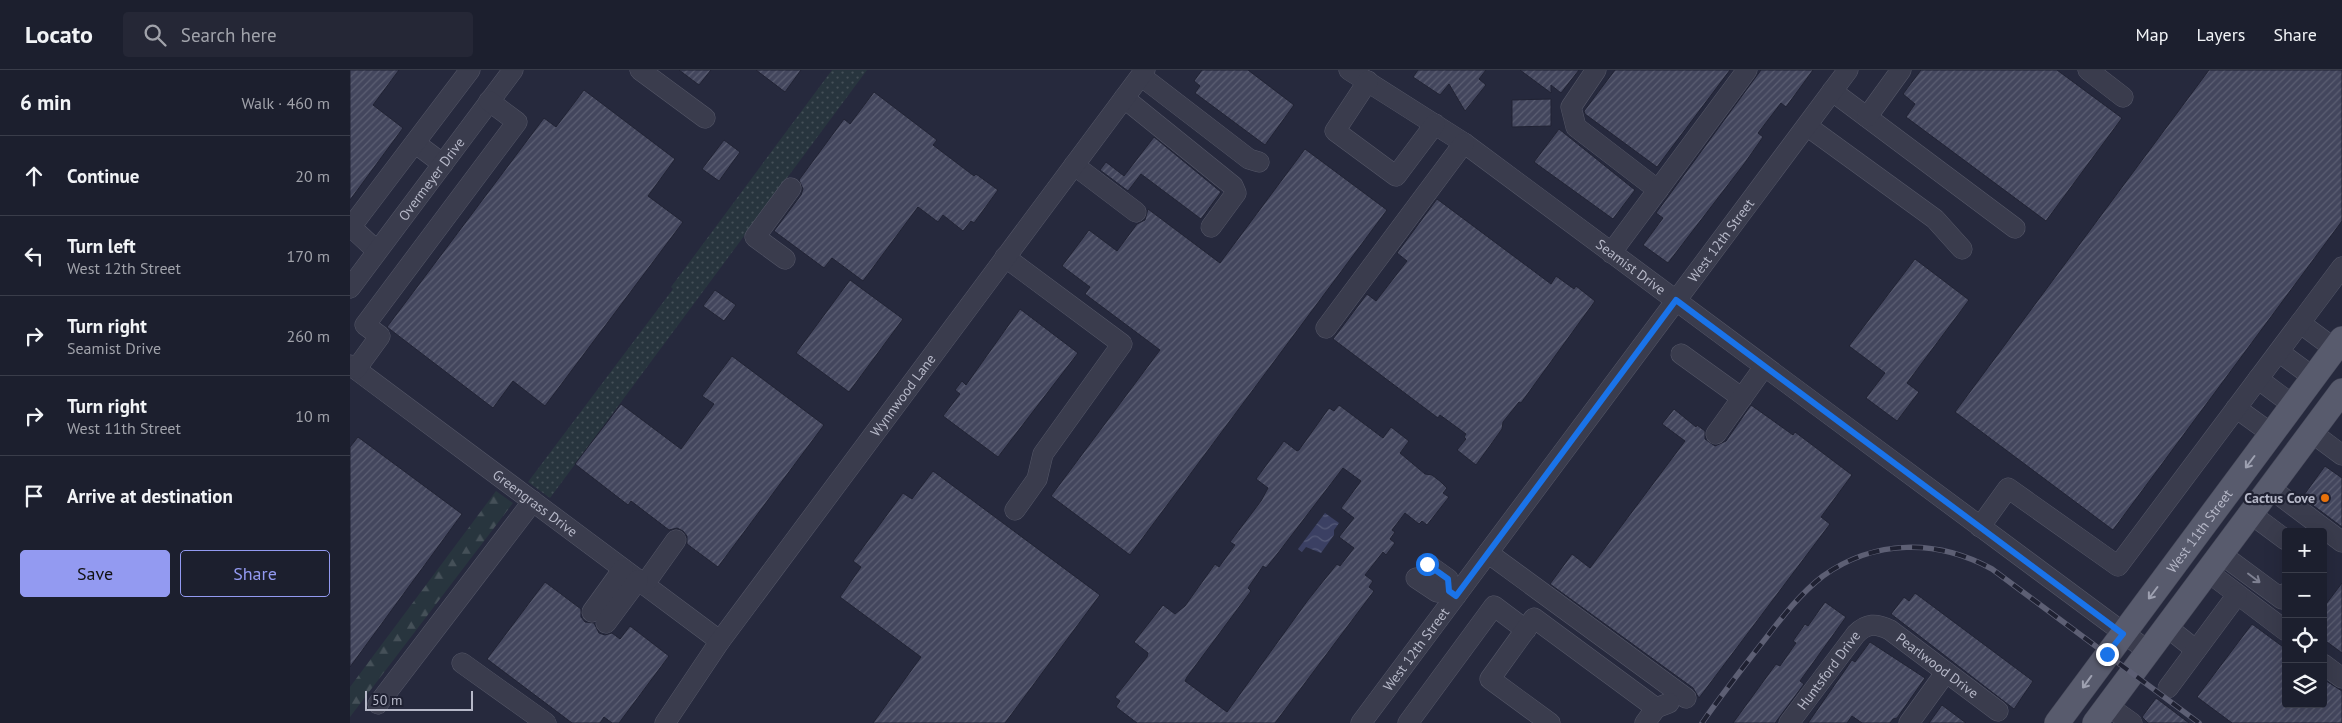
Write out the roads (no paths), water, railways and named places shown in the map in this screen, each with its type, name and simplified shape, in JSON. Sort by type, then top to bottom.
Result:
[{"type":"main road","name":"West 11th Street","points":[[2057,723],[2338,344]]},
{"type":"main road","points":[[2102,714],[2270,488],[2330,412],[2302,392]]},
{"type":"street","points":[[378,251],[351,227],[470,70]]},
{"type":"street","name":"Overmeyer Drive","points":[[350,288],[513,70]]},
{"type":"street","points":[[640,70],[705,118]]},
{"type":"street","points":[[1596,70],[1571,107],[1576,127],[1658,190]]},
{"type":"street","points":[[1611,252],[1747,70]]},
{"type":"street","name":"West 12th Street","points":[[1361,723],[1452,594],[1488,553],[1848,70]]},
{"type":"street","points":[[1867,117],[1901,70]]},
{"type":"street","points":[[2088,70],[2123,97]]},
{"type":"street","points":[[1143,73],[1249,159],[1259,162]]},
{"type":"street","name":"Wynnwood Lane","points":[[664,723],[720,641],[1143,73]]},
{"type":"street","points":[[1363,75],[1335,131],[1396,176],[1435,124]]},
{"type":"street","name":"Seamist Drive","points":[[1363,75],[1464,143],[2148,651]]},
{"type":"street","points":[[1832,92],[2015,228]]},
{"type":"street","points":[[1124,98],[1233,186],[1236,192],[1211,227]]},
{"type":"street","points":[[353,367],[380,336],[365,325],[517,122],[490,101]]},
{"type":"street","points":[[1807,126],[1935,219],[1962,249]]},
{"type":"street","points":[[415,143],[443,164]]},
{"type":"street","points":[[1326,328],[1464,143]]},
{"type":"street","points":[[1074,165],[1136,212]]},
{"type":"street","points":[[785,259],[754,237],[791,188]]},
{"type":"street","points":[[1006,257],[1122,344],[1043,454],[1037,479],[1015,510]]},
{"type":"street","points":[[1980,527],[2008,488],[2118,566],[2342,267]]},
{"type":"street","points":[[2300,323],[2338,344]]},
{"type":"street","points":[[2279,352],[2302,392]]},
{"type":"street","points":[[1681,354],[1742,398]]},
{"type":"street","name":"Greengrass Drive","points":[[353,367],[720,641]]},
{"type":"street","points":[[1716,434],[1764,367]]},
{"type":"street","points":[[2258,379],[2302,392]]},
{"type":"street","points":[[2236,408],[2272,434]]},
{"type":"street","points":[[2330,412],[2342,455]]},
{"type":"street","points":[[2270,488],[2342,542]]},
{"type":"street","points":[[378,704],[533,501]]},
{"type":"street","points":[[2251,514],[2282,537]]},
{"type":"street","points":[[599,617],[635,578],[676,540]]},
{"type":"street","points":[[1488,553],[1686,698],[1651,715],[1556,634],[1534,618],[1490,679],[1550,723]]},
{"type":"street","points":[[2214,563],[2282,598]]},
{"type":"street","points":[[2214,563],[2237,595],[2282,628]]},
{"type":"street","points":[[1421,571],[1448,579],[1452,594]]},
{"type":"street","points":[[2168,688],[2237,595]]},
{"type":"street","points":[[1408,723],[1494,606],[1526,630]]},
{"type":"street","points":[[1556,634],[1570,614]]},
{"type":"street","name":"Pearlwood Drive","points":[[1874,624],[1890,630],[1998,711]]},
{"type":"street","name":"Huntsford Drive","points":[[1790,723],[1856,634],[1867,625],[1874,624]]},
{"type":"street","points":[[2167,627],[2196,650]]},
{"type":"street","points":[[462,663],[546,723]]},
{"type":"street","points":[[2327,667],[2342,678]]},
{"type":"street","points":[[1909,723],[1946,672]]},
{"type":"street","points":[[2102,714],[2132,723]]},
{"type":"water","points":[[1325,513],[1339,523],[1334,530],[1334,535],[1321,553],[1306,547],[1302,552],[1298,549]]},
{"type":"railway","points":[[1702,723],[1779,621],[1800,597],[1823,576],[1843,564],[1864,555],[1906,547],[1950,552],[1992,569],[2199,723]]},
{"type":"place","name":"Cactus Cove","points":[[2325,498]]}]
